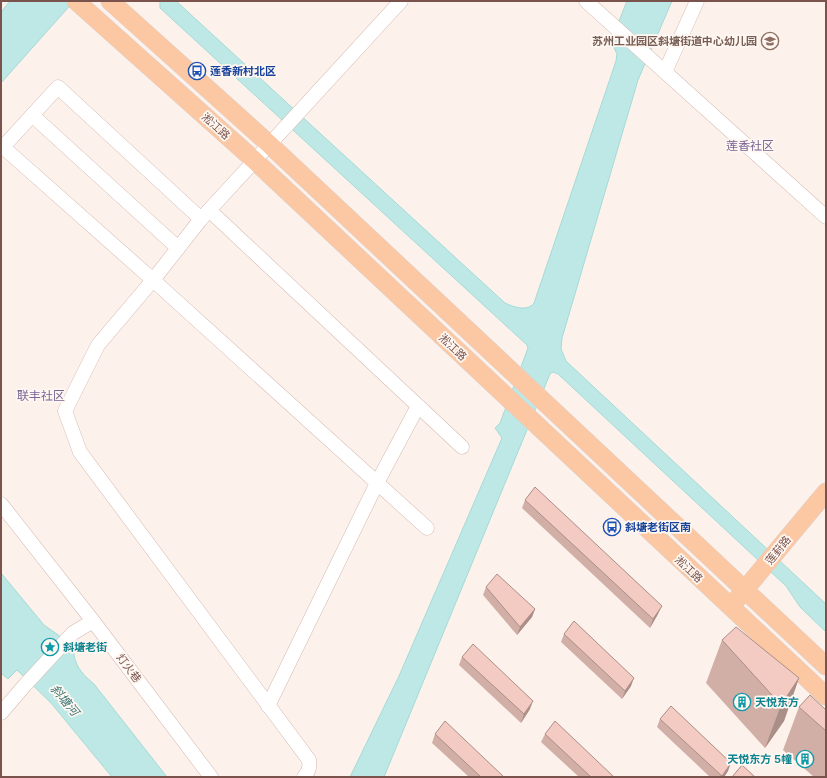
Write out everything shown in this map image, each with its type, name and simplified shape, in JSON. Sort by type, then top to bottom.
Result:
[{"type":"main road","name":"淞江路","points":[[77,1],[254,160],[826,696]]},
{"type":"main road","name":"淞江路","points":[[110,1],[269,144],[826,666]]},
{"type":"main road","name":"莲葑路","points":[[730,607],[826,492]]},
{"type":"street","points":[[304,777],[309,772],[309,760],[80,452],[65,411],[98,345],[154,280],[205,214],[402,1]]},
{"type":"street","points":[[586,1],[826,217]]},
{"type":"street","points":[[665,72],[697,1]]},
{"type":"street","points":[[427,528],[154,280],[3,147],[58,87],[205,214],[462,446]]},
{"type":"street","points":[[32,115],[178,248]]},
{"type":"street","points":[[268,706],[377,483],[418,406]]},
{"type":"street","name":"灯火巷","points":[[1,504],[93,621],[211,777]]},
{"type":"street","points":[[1,713],[73,633],[93,621]]},
{"type":"water","points":[[10,1],[74,1],[1,83],[1,12]]},
{"type":"water","points":[[160,1],[176,1],[505,303],[524,308],[531,306],[534,303],[616,61],[617,54],[611,41],[627,1],[672,1],[638,80],[562,338],[561,349],[566,361],[826,604],[826,632],[800,607],[786,586],[558,374],[553,372],[550,374],[384,777],[350,777],[399,676],[502,438],[495,428],[500,423],[528,348],[527,345],[160,8]]},
{"type":"water","name":"斜塘河","points":[[1,573],[44,625],[71,644],[75,660],[81,671],[94,684],[167,777],[112,777],[51,703],[17,670],[8,679],[1,673]]},
{"type":"building","points":[[535,487],[662,606],[653,619],[525,500]]},
{"type":"building","points":[[497,574],[535,609],[520,627],[486,587]]},
{"type":"building","points":[[574,621],[634,678],[625,691],[564,634]]},
{"type":"building","points":[[736,627],[799,678],[781,705],[722,640]]},
{"type":"building","points":[[473,644],[533,701],[524,714],[462,657]]},
{"type":"building","points":[[810,695],[826,710],[826,731],[799,707]]},
{"type":"building","points":[[671,706],[731,763],[722,776],[660,719]]},
{"type":"building","points":[[445,721],[504,777],[481,777],[435,734]]},
{"type":"building","points":[[555,721],[614,777],[591,777],[545,734]]},
{"type":"building","points":[[742,765],[755,777],[732,777]]},
{"type":"place","name":"苏州工业园区斜塘街道中心幼儿园","points":[[770,41]]},
{"type":"place","name":"莲香新村北区","points":[[197,71]]},
{"type":"place","name":"斜塘老街区南","points":[[612,527]]},
{"type":"place","name":"斜塘老街","points":[[50,647]]},
{"type":"place","name":"天悦东方","points":[[742,702]]},
{"type":"place","name":"天悦东方 5幢","points":[[805,759]]},
{"type":"district","name":"莲香社区","points":[[750,145]]},
{"type":"district","name":"联丰社区","points":[[41,395]]}]
